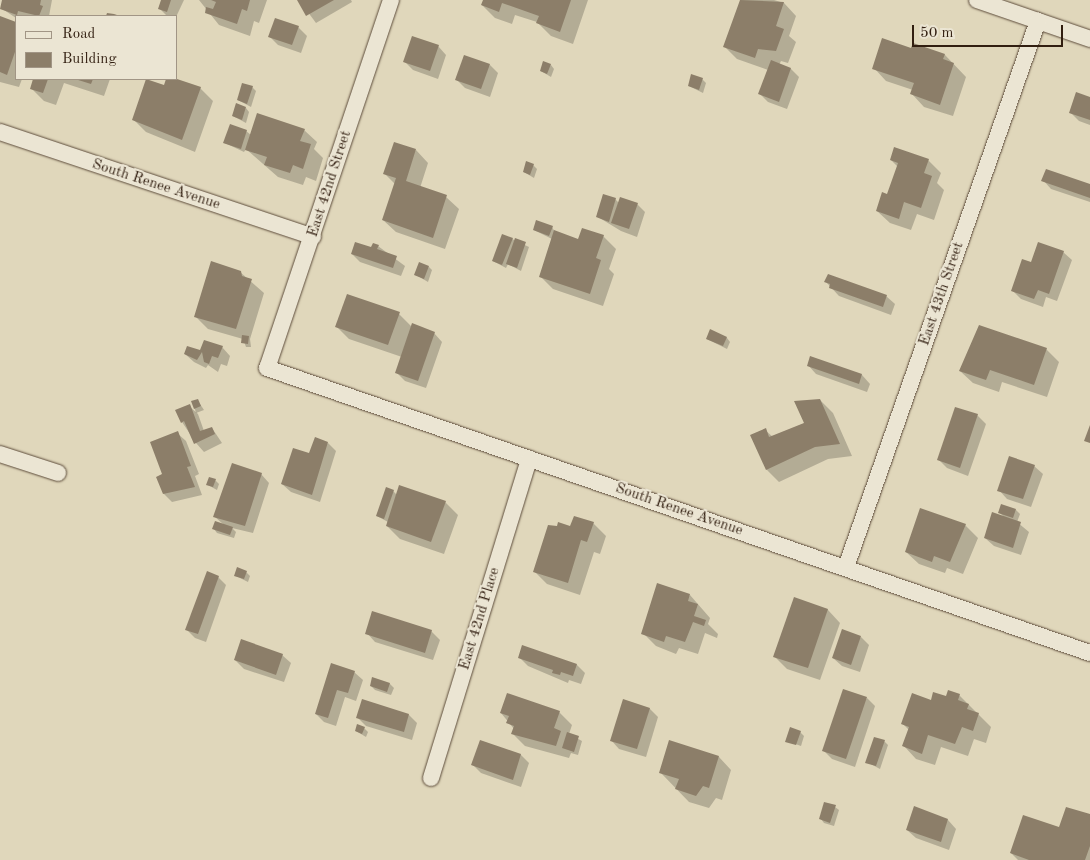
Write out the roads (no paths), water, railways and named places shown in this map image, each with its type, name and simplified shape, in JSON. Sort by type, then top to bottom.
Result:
[{"type":"street","name":"East 42nd Street","points":[[268,368],[391,0]]},
{"type":"street","points":[[977,0],[1090,39]]},
{"type":"street","name":"East 43th Street","points":[[846,567],[1038,21]]},
{"type":"street","name":"South Renee Avenue","points":[[0,132],[313,237]]},
{"type":"street","name":"South Renee Avenue","points":[[268,368],[1090,653]]},
{"type":"street","points":[[0,454],[58,473]]},
{"type":"street","name":"East 42nd Place","points":[[431,778],[529,459]]}]
